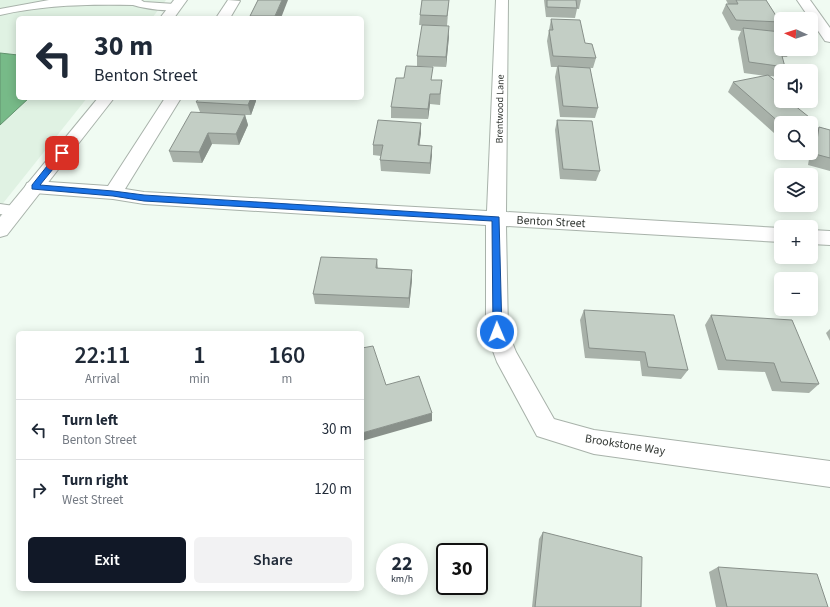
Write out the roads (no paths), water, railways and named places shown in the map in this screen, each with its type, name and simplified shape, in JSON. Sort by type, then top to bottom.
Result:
[{"type":"street","name":"Brentwood Lane","points":[[496,219],[502,0]]},
{"type":"street","points":[[803,0],[830,38]]},
{"type":"street","points":[[224,16],[234,1]]},
{"type":"street","points":[[0,230],[8,210],[34,187],[104,100]]},
{"type":"street","points":[[113,193],[172,100]]},
{"type":"street","name":"Benton Street","points":[[34,187],[113,193],[144,198],[774,235]]},
{"type":"street","name":"Brookstone Way","points":[[496,219],[497,332],[504,355],[546,428],[594,442],[830,474]]},
{"type":"street","points":[[818,237],[830,238]]},
{"type":"lane","points":[[0,12],[19,6],[51,2],[84,1],[135,1],[143,5],[174,8]]}]
